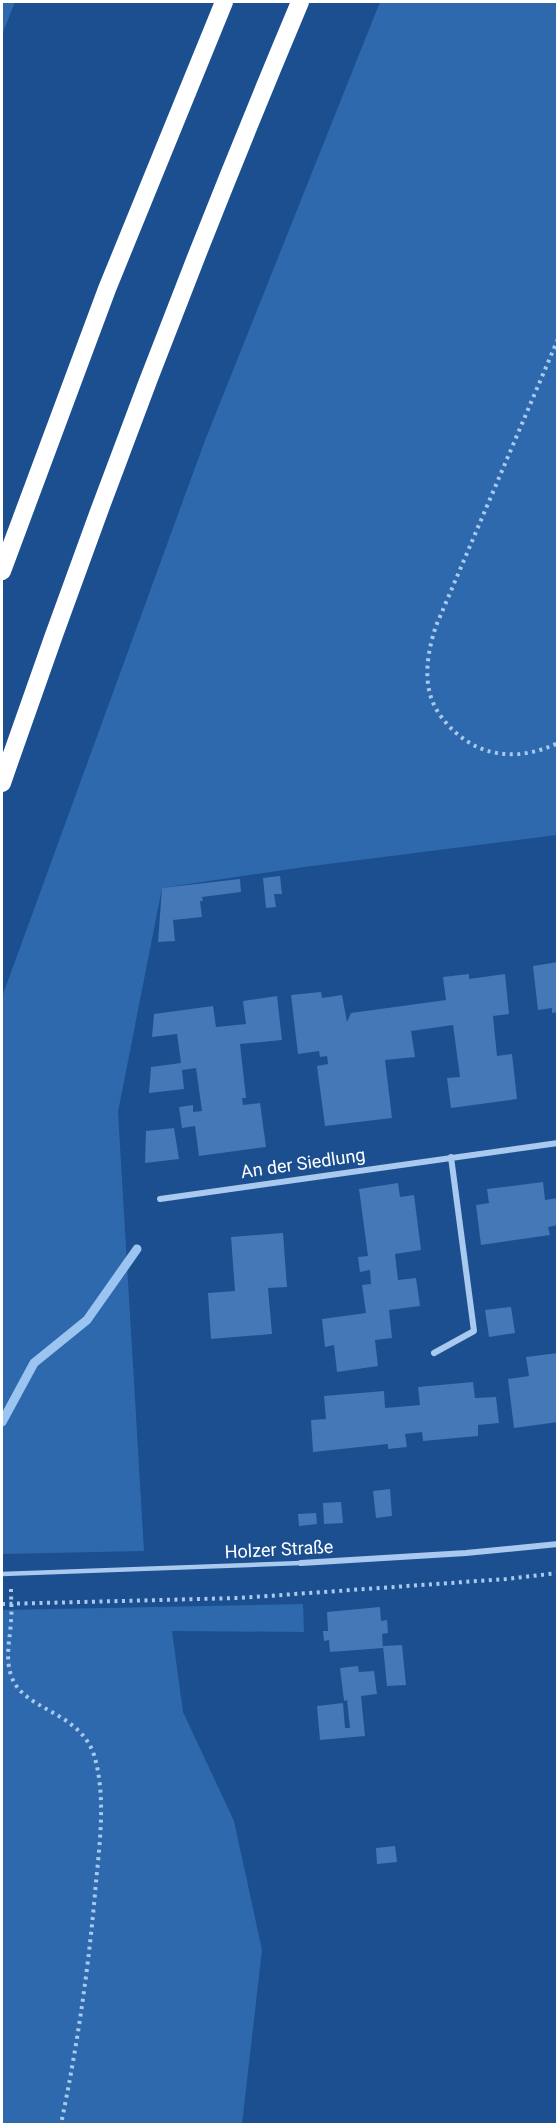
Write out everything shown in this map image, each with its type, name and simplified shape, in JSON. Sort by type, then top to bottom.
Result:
[{"type":"highway","points":[[2,572],[111,278],[224,2]]},
{"type":"highway","points":[[2,783],[77,568],[148,378],[235,156],[300,2]]},
{"type":"street","name":"An der Siedlung","points":[[160,1199],[558,1143]]},
{"type":"street","points":[[434,1353],[474,1331],[451,1157]]},
{"type":"street","name":"Holzer Straße","points":[[301,1563],[454,1554],[558,1544]]},
{"type":"lane","name":"Holzer Straße","points":[[2,1574],[301,1563]]},
{"type":"path","points":[[558,339],[436,626],[429,651],[428,668],[430,694],[438,713],[450,728],[474,746],[491,753],[515,755],[534,752],[558,743]]},
{"type":"path","points":[[2,1604],[239,1598],[506,1579],[558,1573]]},
{"type":"path","points":[[11,1574],[8,1663],[12,1678],[23,1694],[80,1730],[89,1743],[99,1778],[100,1836],[86,1990],[61,2124]]},
{"type":"shaded area","points":[[2,2],[15,2],[2,35]]},
{"type":"shaded area","points":[[380,2],[557,2],[557,835],[304,867],[162,888],[118,1112],[144,1551],[2,1554],[2,997],[204,443]]},
{"type":"shaded area","points":[[303,1604],[304,1632],[172,1631],[183,1712],[234,1821],[262,1950],[242,2124],[2,2124],[2,1610]]},
{"type":"building","points":[[280,876],[282,894],[274,894],[276,907],[266,908],[263,878]]},
{"type":"building","points":[[240,879],[241,892],[202,897],[203,901],[200,901],[202,917],[173,920],[175,941],[158,942],[162,888]]},
{"type":"building","points":[[558,962],[558,1012],[552,1013],[552,1008],[538,1010],[533,966]]},
{"type":"building","points":[[469,974],[469,979],[505,974],[509,1014],[493,1016],[497,1056],[512,1054],[517,1099],[451,1108],[447,1078],[460,1077],[453,1025],[411,1031],[415,1057],[385,1060],[392,1118],[325,1126],[317,1066],[328,1064],[327,1056],[320,1057],[319,1051],[298,1054],[291,995],[321,992],[322,998],[342,995],[347,1022],[351,1013],[446,1000],[443,977]]},
{"type":"building","points":[[277,996],[282,1040],[240,1044],[246,1098],[242,1098],[243,1105],[260,1103],[266,1147],[199,1156],[195,1126],[182,1128],[179,1107],[193,1105],[193,1112],[202,1111],[196,1068],[182,1070],[184,1089],[149,1093],[151,1067],[181,1063],[177,1034],[152,1037],[154,1014],[213,1006],[216,1027],[246,1024],[243,1001]]},
{"type":"building","points":[[174,1128],[179,1159],[145,1163],[146,1131]]},
{"type":"building","points":[[543,1182],[545,1200],[558,1198],[558,1225],[548,1227],[550,1235],[481,1245],[476,1205],[489,1203],[487,1189]]},
{"type":"building","points":[[398,1183],[400,1197],[414,1195],[421,1250],[395,1254],[398,1280],[416,1278],[420,1306],[389,1310],[392,1338],[375,1340],[378,1366],[337,1372],[334,1345],[325,1347],[322,1319],[366,1313],[362,1285],[371,1284],[370,1270],[360,1272],[358,1257],[368,1256],[359,1189]]},
{"type":"building","points":[[283,1233],[287,1287],[268,1288],[272,1334],[211,1339],[208,1293],[235,1291],[231,1237]]},
{"type":"building","points":[[511,1307],[515,1333],[489,1337],[485,1310]]},
{"type":"building","points":[[558,1353],[558,1422],[514,1428],[508,1379],[529,1376],[526,1357]]},
{"type":"building","points":[[473,1382],[475,1398],[496,1397],[499,1423],[478,1425],[478,1436],[423,1441],[422,1432],[405,1434],[407,1447],[388,1449],[388,1444],[313,1452],[311,1420],[326,1419],[324,1396],[384,1391],[385,1408],[420,1405],[418,1387]]},
{"type":"building","points":[[390,1489],[392,1516],[376,1518],[373,1491]]},
{"type":"building","points":[[341,1502],[343,1523],[324,1524],[323,1503]]},
{"type":"building","points":[[316,1513],[317,1524],[299,1526],[298,1514]]},
{"type":"building","points":[[380,1607],[381,1621],[387,1620],[388,1633],[382,1634],[383,1648],[330,1652],[329,1640],[324,1641],[323,1631],[328,1631],[327,1612]]},
{"type":"building","points":[[402,1645],[406,1685],[387,1686],[383,1646]]},
{"type":"building","points":[[358,1666],[359,1672],[374,1671],[377,1694],[361,1696],[365,1736],[320,1740],[317,1706],[343,1703],[345,1728],[350,1728],[340,1668]]},
{"type":"building","points":[[395,1846],[397,1862],[377,1864],[376,1848]]},
{"type":"waterway","points":[[2,1422],[34,1363],[87,1320],[137,1249]]}]
